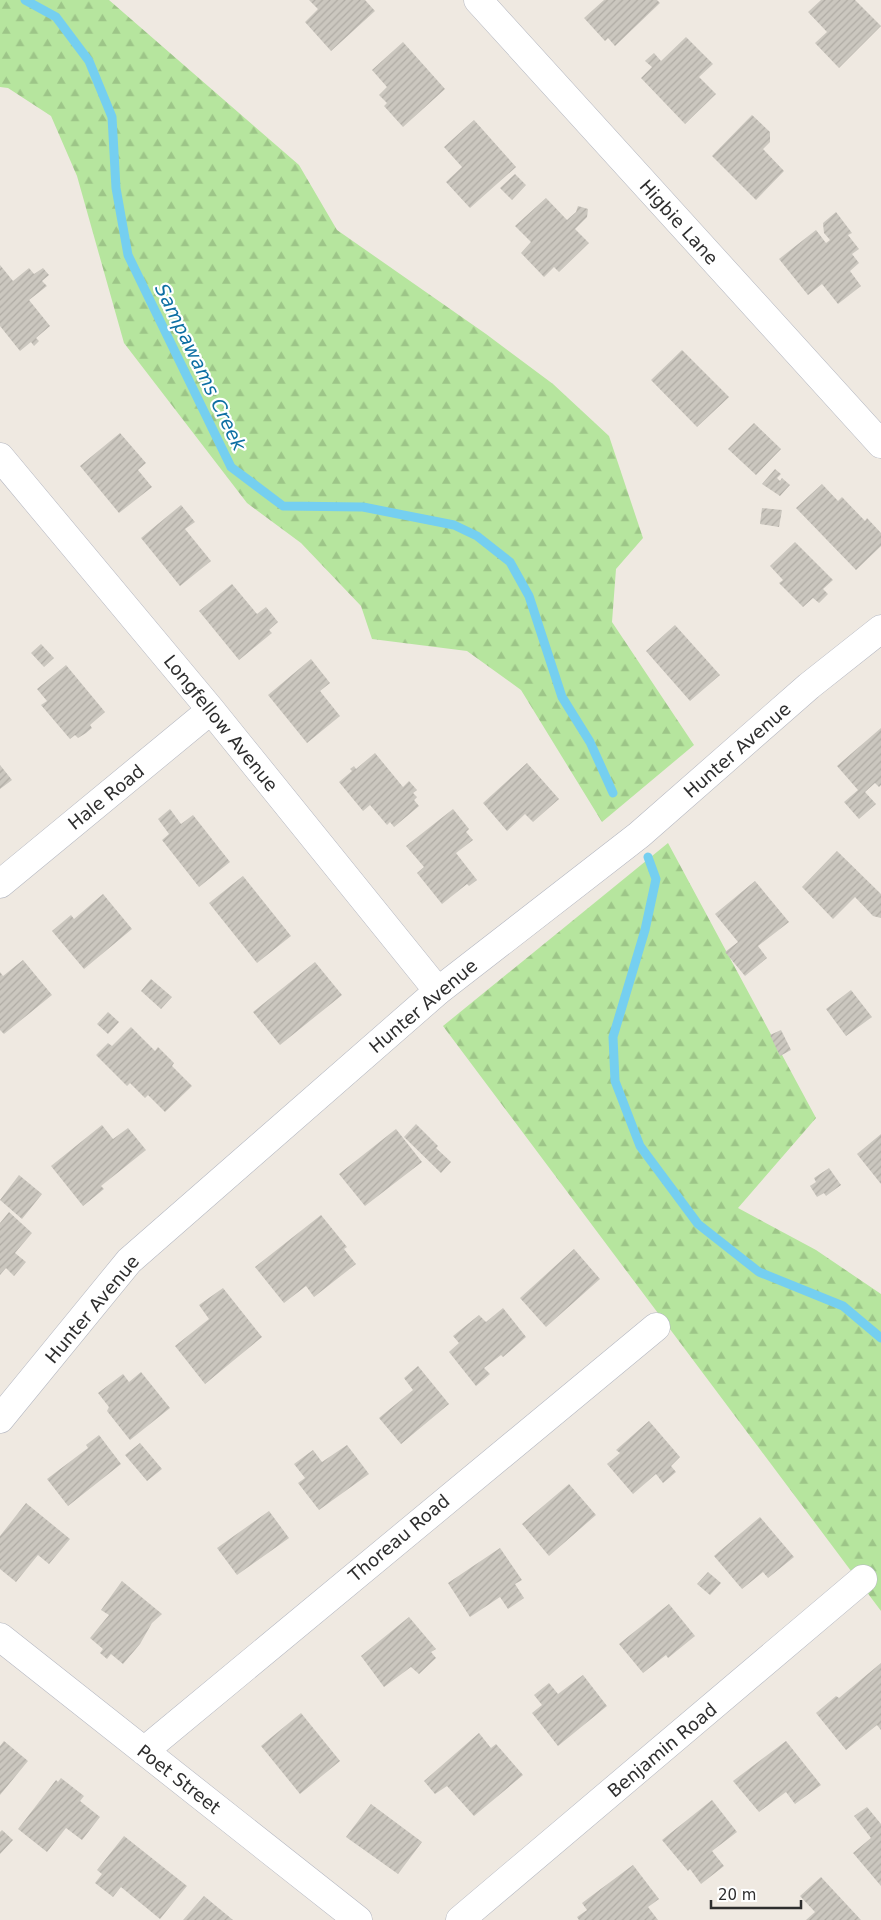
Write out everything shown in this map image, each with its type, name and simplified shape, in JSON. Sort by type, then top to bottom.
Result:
[{"type":"street","name":"Higbie Lane","points":[[478,0],[881,444]]},
{"type":"street","name":"Longfellow Avenue","points":[[0,457],[211,710],[438,991]]},
{"type":"street","name":"Hunter Avenue","points":[[0,1419],[129,1261],[438,991],[639,836],[809,686],[881,629]]},
{"type":"street","name":"Hale Road","points":[[0,884],[211,710]]},
{"type":"street","name":"Thoreau Road","points":[[144,1751],[656,1327]]},
{"type":"street","name":"Benjamin Road","points":[[460,1920],[863,1579]]},
{"type":"street","name":"Poet Street","points":[[0,1637],[358,1920]]},
{"type":"green space","points":[[0,0],[109,0],[299,165],[337,230],[486,334],[553,384],[609,436],[643,538],[616,569],[612,622],[694,745],[602,822],[521,690],[467,651],[372,639],[361,606],[301,543],[247,503],[124,343],[77,176],[51,116],[8,88],[0,87]]},
{"type":"green space","points":[[668,843],[816,1118],[738,1208],[816,1250],[881,1294],[881,1611],[443,1026]]},
{"type":"building","points":[[309,0],[365,0],[375,11],[331,51],[305,22],[318,9]]},
{"type":"building","points":[[604,0],[657,0],[660,3],[615,46],[608,38],[605,41],[584,18]]},
{"type":"building","points":[[821,0],[855,0],[881,26],[839,68],[815,43],[827,32],[808,12]]},
{"type":"building","points":[[686,37],[713,64],[699,77],[716,94],[685,124],[641,78],[652,67],[645,61],[654,53],[661,61]]},
{"type":"building","points":[[403,42],[445,89],[403,127],[384,106],[387,103],[379,95],[387,87],[372,70]]},
{"type":"building","points":[[752,115],[770,132],[770,142],[763,149],[784,171],[756,200],[712,156]]},
{"type":"building","points":[[474,120],[516,167],[470,208],[446,182],[462,167],[444,147]]},
{"type":"building","points":[[515,174],[526,185],[512,200],[500,188]]},
{"type":"building","points":[[546,198],[567,220],[576,212],[578,206],[588,209],[587,217],[575,229],[589,243],[559,272],[554,267],[544,277],[521,253],[531,242],[515,226]]},
{"type":"building","points":[[836,212],[852,233],[848,235],[859,249],[852,254],[859,263],[850,271],[861,286],[838,304],[822,284],[808,295],[779,259],[816,230],[826,243],[830,240],[824,233],[823,223]]},
{"type":"building","points":[[0,265],[13,281],[29,268],[34,274],[43,268],[49,275],[42,281],[47,286],[29,300],[50,326],[36,338],[39,341],[34,346],[31,342],[20,351],[0,326]]},
{"type":"building","points":[[682,350],[729,397],[697,427],[651,380]]},
{"type":"building","points":[[754,423],[781,449],[756,475],[728,449]]},
{"type":"building","points":[[120,433],[146,463],[138,470],[152,487],[119,513],[80,466]]},
{"type":"building","points":[[775,469],[781,474],[777,478],[780,481],[782,478],[790,485],[780,496],[762,484]]},
{"type":"building","points":[[822,484],[838,501],[842,497],[865,521],[867,518],[881,533],[881,546],[856,570],[796,508]]},
{"type":"building","points":[[181,505],[195,522],[185,529],[211,561],[180,586],[141,538]]},
{"type":"building","points":[[762,508],[782,510],[779,527],[760,524]]},
{"type":"building","points":[[795,542],[833,580],[823,589],[828,594],[819,603],[813,598],[803,607],[779,583],[783,580],[770,566]]},
{"type":"building","points":[[232,584],[257,614],[266,607],[278,622],[269,630],[272,633],[239,660],[199,611]]},
{"type":"building","points":[[675,625],[720,675],[690,701],[646,651]]},
{"type":"building","points":[[41,644],[54,658],[44,667],[31,653]]},
{"type":"building","points":[[311,659],[330,683],[320,691],[340,716],[307,743],[268,695]]},
{"type":"building","points":[[66,665],[105,712],[90,725],[92,728],[86,733],[78,738],[75,735],[70,739],[41,705],[47,701],[37,689]]},
{"type":"building","points":[[881,728],[881,785],[879,787],[875,783],[865,792],[876,804],[859,819],[844,802],[858,790],[837,766]]},
{"type":"building","points":[[375,753],[403,787],[409,781],[417,790],[413,793],[417,797],[414,800],[419,806],[394,827],[390,822],[387,825],[370,805],[363,811],[339,782],[352,771],[350,769],[354,766],[356,769]]},
{"type":"building","points":[[527,763],[559,799],[533,822],[525,814],[507,831],[483,803]]},
{"type":"building","points":[[0,765],[12,780],[0,789]]},
{"type":"building","points":[[170,809],[181,824],[193,815],[230,862],[199,887],[162,840],[169,834],[158,819]]},
{"type":"building","points":[[453,809],[469,829],[466,832],[473,840],[456,853],[477,880],[469,886],[467,884],[442,904],[417,873],[424,867],[406,846]]},
{"type":"building","points":[[837,851],[881,894],[881,918],[873,916],[855,897],[833,919],[802,887]]},
{"type":"building","points":[[243,876],[291,936],[257,963],[209,903]]},
{"type":"building","points":[[755,881],[789,922],[758,946],[767,958],[745,976],[725,952],[738,942],[715,914]]},
{"type":"building","points":[[103,894],[132,929],[84,969],[52,931],[71,915],[74,919]]},
{"type":"building","points":[[23,960],[52,995],[4,1034],[0,1030],[0,972],[3,976]]},
{"type":"building","points":[[315,962],[342,995],[280,1045],[253,1012]]},
{"type":"building","points":[[151,979],[172,997],[161,1009],[141,991]]},
{"type":"building","points":[[851,990],[872,1017],[846,1036],[826,1009]]},
{"type":"building","points":[[108,1012],[119,1022],[108,1034],[97,1024]]},
{"type":"building","points":[[131,1027],[155,1051],[158,1047],[174,1063],[172,1066],[192,1086],[165,1112],[148,1095],[145,1098],[130,1083],[127,1086],[96,1055],[108,1043],[112,1046]]},
{"type":"building","points":[[781,1030],[791,1050],[780,1056],[770,1035]]},
{"type":"building","points":[[416,1124],[438,1146],[436,1148],[451,1162],[441,1173],[404,1137]]},
{"type":"building","points":[[102,1125],[113,1139],[128,1128],[146,1150],[101,1186],[104,1189],[83,1206],[51,1166]]},
{"type":"building","points":[[396,1129],[422,1162],[365,1206],[339,1174]]},
{"type":"building","points":[[881,1134],[881,1184],[857,1154]]},
{"type":"building","points":[[829,1168],[841,1185],[826,1196],[824,1193],[817,1197],[810,1186],[816,1182],[814,1178]]},
{"type":"building","points":[[19,1175],[42,1194],[22,1219],[0,1200]]},
{"type":"building","points":[[9,1212],[32,1233],[15,1253],[26,1262],[14,1276],[6,1268],[0,1275],[0,1223]]},
{"type":"building","points":[[321,1215],[347,1247],[344,1249],[356,1264],[314,1297],[306,1286],[284,1303],[255,1267]]},
{"type":"building","points":[[574,1249],[600,1279],[546,1327],[520,1298]]},
{"type":"building","points":[[223,1288],[262,1337],[205,1384],[175,1346],[209,1319],[199,1305]]},
{"type":"building","points":[[503,1308],[526,1337],[503,1357],[501,1355],[484,1368],[490,1374],[476,1386],[449,1352],[459,1343],[453,1336],[479,1315],[486,1322]]},
{"type":"building","points":[[418,1366],[449,1404],[401,1444],[379,1418],[413,1390],[404,1378]]},
{"type":"building","points":[[141,1372],[170,1408],[130,1440],[107,1411],[109,1407],[98,1393],[123,1374],[129,1382]]},
{"type":"building","points":[[649,1421],[680,1457],[671,1466],[676,1472],[663,1483],[656,1474],[633,1494],[607,1464],[620,1453],[616,1450]]},
{"type":"building","points":[[99,1435],[121,1464],[68,1506],[47,1479],[88,1448],[86,1445]]},
{"type":"building","points":[[140,1443],[162,1469],[147,1481],[125,1455]]},
{"type":"building","points":[[347,1445],[369,1474],[319,1510],[298,1483],[305,1478],[294,1464],[313,1450],[322,1462]]},
{"type":"building","points":[[569,1484],[596,1515],[549,1556],[522,1524]]},
{"type":"building","points":[[26,1503],[70,1539],[49,1564],[38,1555],[16,1582],[0,1569],[0,1536]]},
{"type":"building","points":[[269,1511],[289,1538],[237,1575],[217,1548]]},
{"type":"building","points":[[760,1517],[794,1557],[768,1578],[763,1572],[742,1589],[714,1556]]},
{"type":"building","points":[[500,1548],[522,1580],[515,1584],[524,1598],[508,1609],[500,1597],[470,1617],[448,1583]]},
{"type":"building","points":[[708,1572],[721,1583],[710,1595],[697,1584]]},
{"type":"building","points":[[122,1581],[162,1614],[152,1623],[140,1644],[123,1664],[111,1654],[107,1659],[100,1653],[103,1649],[90,1638],[109,1615],[101,1610]]},
{"type":"building","points":[[669,1604],[695,1636],[668,1658],[666,1655],[643,1673],[619,1644]]},
{"type":"building","points":[[409,1617],[436,1649],[431,1652],[436,1658],[419,1674],[411,1667],[384,1687],[361,1656]]},
{"type":"building","points":[[881,1663],[881,1730],[877,1725],[846,1750],[816,1713],[836,1696],[839,1698]]},
{"type":"building","points":[[583,1675],[607,1706],[558,1746],[532,1713],[542,1705],[534,1695],[549,1683],[558,1694]]},
{"type":"building","points":[[301,1713],[340,1761],[300,1794],[261,1746]]},
{"type":"building","points":[[479,1733],[491,1748],[496,1744],[523,1775],[474,1816],[447,1786],[435,1794],[424,1781]]},
{"type":"building","points":[[4,1741],[28,1761],[0,1795],[0,1746]]},
{"type":"building","points":[[786,1741],[821,1785],[795,1804],[786,1792],[759,1812],[733,1781]]},
{"type":"building","points":[[61,1778],[84,1796],[80,1801],[100,1817],[82,1840],[66,1828],[47,1852],[18,1829],[56,1780],[58,1782]]},
{"type":"building","points":[[712,1800],[737,1832],[712,1851],[724,1866],[701,1884],[690,1869],[688,1871],[662,1840]]},
{"type":"building","points":[[371,1804],[422,1842],[398,1874],[346,1837]]},
{"type":"building","points":[[867,1807],[881,1824],[881,1886],[853,1853],[871,1838],[854,1816]]},
{"type":"building","points":[[2,1830],[13,1840],[0,1854],[0,1832]]},
{"type":"building","points":[[124,1836],[187,1886],[160,1919],[121,1887],[113,1897],[95,1883],[102,1874],[97,1870]]},
{"type":"building","points":[[633,1865],[659,1899],[648,1907],[658,1920],[579,1920],[577,1917],[587,1910],[582,1903]]},
{"type":"building","points":[[821,1877],[861,1920],[806,1920],[815,1912],[800,1896]]},
{"type":"building","points":[[204,1896],[233,1920],[183,1920]]},
{"type":"waterway","name":"Sampawams Creek","points":[[25,0],[56,17],[89,61],[112,117],[116,188],[128,255],[231,467],[283,506],[363,507],[454,525],[477,536],[510,562],[529,596],[562,697],[590,742],[613,793]]},
{"type":"waterway","name":"Sampawams Creek","points":[[648,857],[656,879],[645,930],[613,1037],[615,1081],[640,1146],[698,1224],[759,1272],[843,1306],[881,1338]]}]
